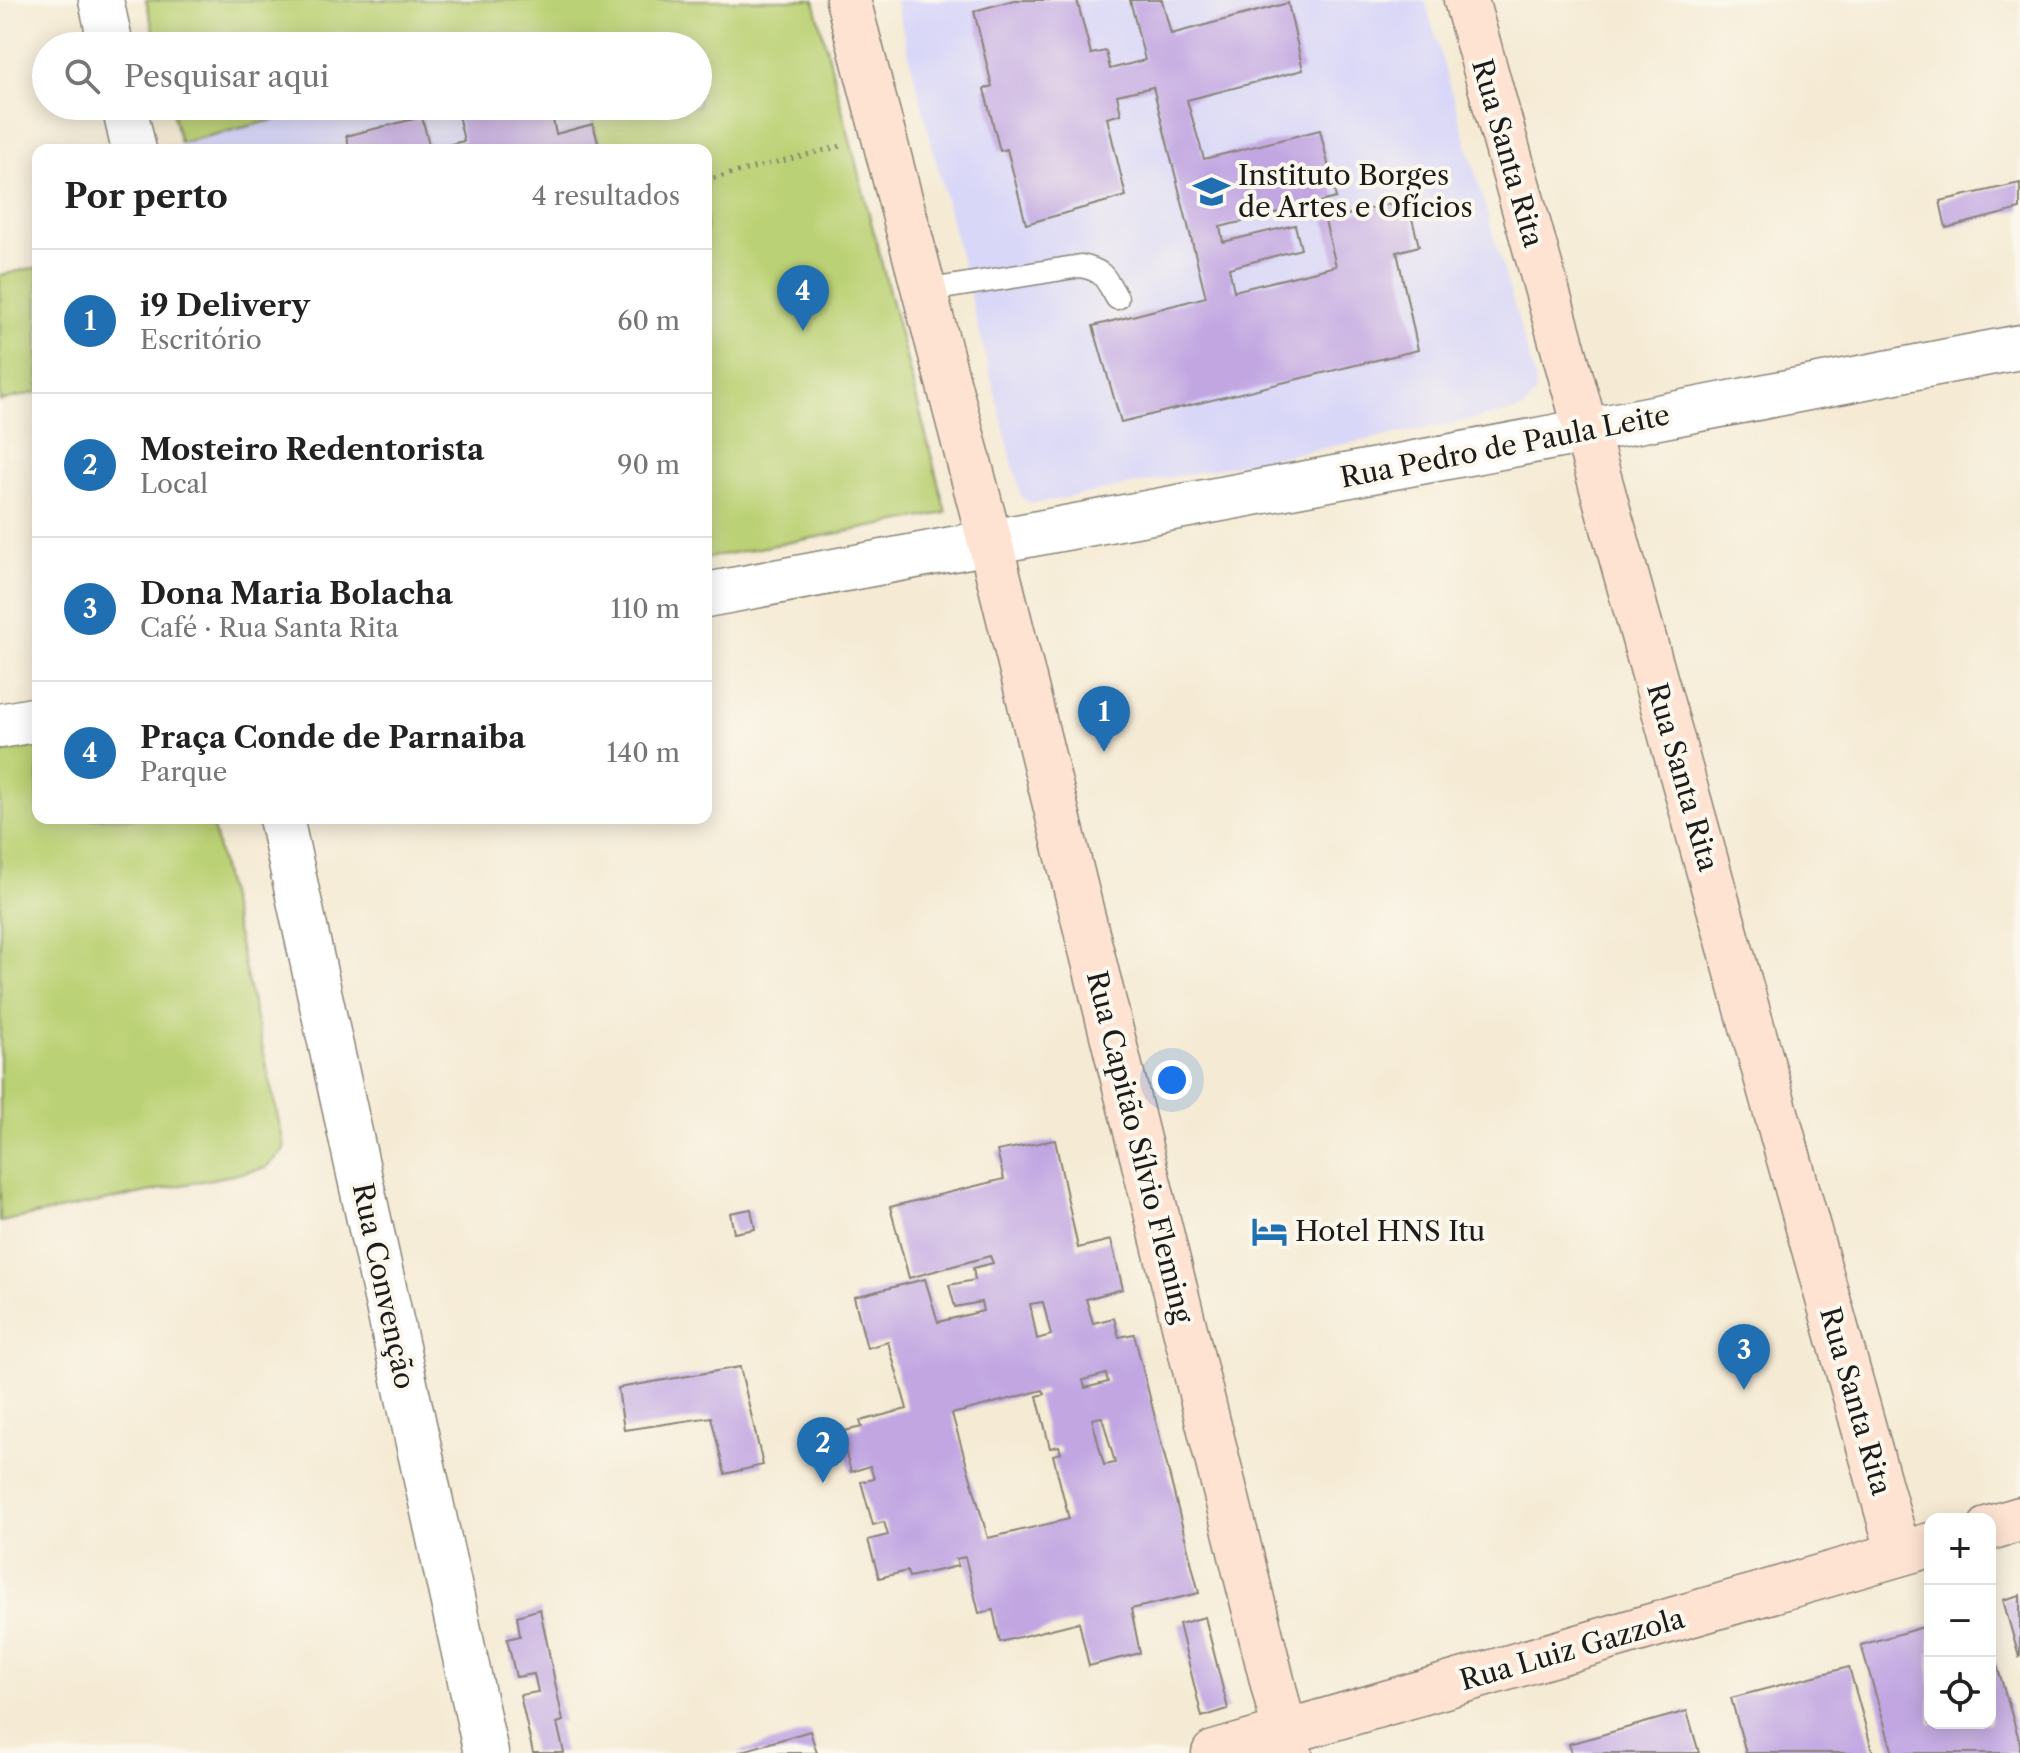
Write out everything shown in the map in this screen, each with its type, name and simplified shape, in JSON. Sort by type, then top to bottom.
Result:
[{"type":"street","points":[[101,0],[108,32]]},
{"type":"street","name":"Rua Capitão Sílvio Fleming","points":[[848,0],[990,542],[1288,1742]]},
{"type":"street","name":"Rua Santa Rita","points":[[1466,0],[1586,431],[1914,1550]]},
{"type":"street","points":[[127,120],[133,144]]},
{"type":"street","name":"Rua Pedro de Paula Leite","points":[[712,594],[2020,347]]},
{"type":"street","points":[[0,726],[32,720]]},
{"type":"street","name":"Rua Convenção","points":[[282,824],[486,1753]]},
{"type":"street","points":[[1996,1526],[2020,1519]]},
{"type":"street","name":"Rua Luiz Gazzola","points":[[1214,1753],[1288,1742],[1914,1550]]},
{"type":"lane","points":[[924,291],[1081,266],[1102,273],[1117,298]]},
{"type":"path","points":[[712,178],[851,143],[886,145]]},
{"type":"shaded area","name":"Instituto Borges de Artes e Ofícios","points":[[895,0],[1425,0],[1536,381],[1535,395],[1522,410],[1033,504],[1025,500],[1021,496]]},
{"type":"shaded area","points":[[274,120],[593,120],[599,144],[180,144]]},
{"type":"green space","points":[[146,0],[814,0],[946,513],[712,557],[712,144],[599,144],[593,120],[712,120],[712,32],[154,32]]},
{"type":"green space","points":[[174,120],[274,120],[180,143]]},
{"type":"green space","points":[[32,268],[32,393],[0,401],[0,275]]},
{"type":"green space","points":[[32,747],[32,824],[212,824],[285,1149],[266,1168],[0,1222],[0,753]]},
{"type":"building","points":[[1014,0],[1077,0],[1091,54],[1106,51],[1110,69],[1145,60],[1130,0],[1162,0],[1171,34],[1288,3],[1303,70],[1187,100],[1204,159],[1320,130],[1336,198],[1220,227],[1223,242],[1295,225],[1301,249],[1229,268],[1234,291],[1336,266],[1325,221],[1407,199],[1419,246],[1397,252],[1418,350],[1121,422],[1093,326],[1206,297],[1153,87],[1117,95],[1121,114],[1107,118],[1126,196],[1026,224],[1007,149],[1000,151],[984,89],[992,86],[974,11]]},
{"type":"building","points":[[410,120],[423,120],[429,144],[348,144],[346,136]]},
{"type":"building","points":[[459,120],[553,120],[556,134],[593,124],[598,144],[451,144],[464,141]]},
{"type":"building","points":[[2020,183],[2020,209],[1946,228],[1940,201]]},
{"type":"building","points":[[1055,1140],[1078,1248],[1111,1240],[1123,1289],[1086,1299],[1093,1323],[1114,1318],[1119,1337],[1134,1334],[1199,1593],[1131,1609],[1140,1653],[1089,1666],[1079,1622],[1000,1642],[993,1610],[979,1613],[965,1557],[956,1559],[958,1566],[909,1577],[907,1571],[879,1578],[868,1540],[888,1535],[884,1522],[873,1525],[861,1482],[874,1479],[870,1466],[851,1472],[840,1432],[862,1427],[860,1421],[907,1409],[888,1342],[867,1348],[854,1297],[925,1279],[938,1322],[983,1311],[981,1302],[955,1307],[949,1285],[975,1280],[973,1268],[993,1263],[990,1256],[909,1278],[890,1207],[1004,1179],[997,1151]],"holes":[[[1043,1302],[1051,1335],[1037,1339],[1030,1304]],[[1106,1374],[1108,1382],[1085,1388],[1083,1380]],[[1043,1390],[1045,1394],[1037,1396],[1050,1448],[1059,1446],[1061,1453],[1053,1455],[1069,1519],[988,1538],[952,1414]],[[1102,1417],[1115,1463],[1104,1465],[1092,1419]]]},
{"type":"building","points":[[751,1209],[755,1229],[734,1233],[730,1213]]},
{"type":"building","points":[[740,1367],[763,1465],[725,1474],[711,1417],[624,1430],[618,1388]]},
{"type":"building","points":[[2020,1595],[2020,1656],[2019,1657],[2003,1600]]},
{"type":"building","points":[[540,1609],[563,1721],[557,1723],[564,1753],[533,1753],[520,1695],[538,1692],[534,1674],[516,1677],[507,1639],[520,1636],[517,1616]]},
{"type":"building","points":[[1205,1617],[1228,1709],[1202,1717],[1179,1624]]},
{"type":"building","points":[[1924,1627],[1924,1729],[1996,1729],[1996,1662],[2020,1743],[2020,1753],[1893,1753],[1861,1645]]},
{"type":"building","points":[[1849,1667],[1873,1753],[1746,1753],[1731,1698]]},
{"type":"building","points":[[1687,1711],[1699,1753],[1572,1753],[1569,1744]]},
{"type":"building","points":[[810,1731],[817,1753],[739,1753],[739,1752]]},
{"type":"place","name":"Instituto Borges de Artes e Ofícios","points":[[1212,191]]},
{"type":"place","name":"Praça Conde de Parnaiba","points":[[803,331]]},
{"type":"place","name":"i9 Delivery","points":[[1104,752]]},
{"type":"place","name":"Hotel HNS Itu","points":[[1269,1231]]},
{"type":"place","name":"Dona Maria Bolacha","points":[[1744,1390]]},
{"type":"place","name":"Mosteiro Redentorista","points":[[823,1483]]}]
